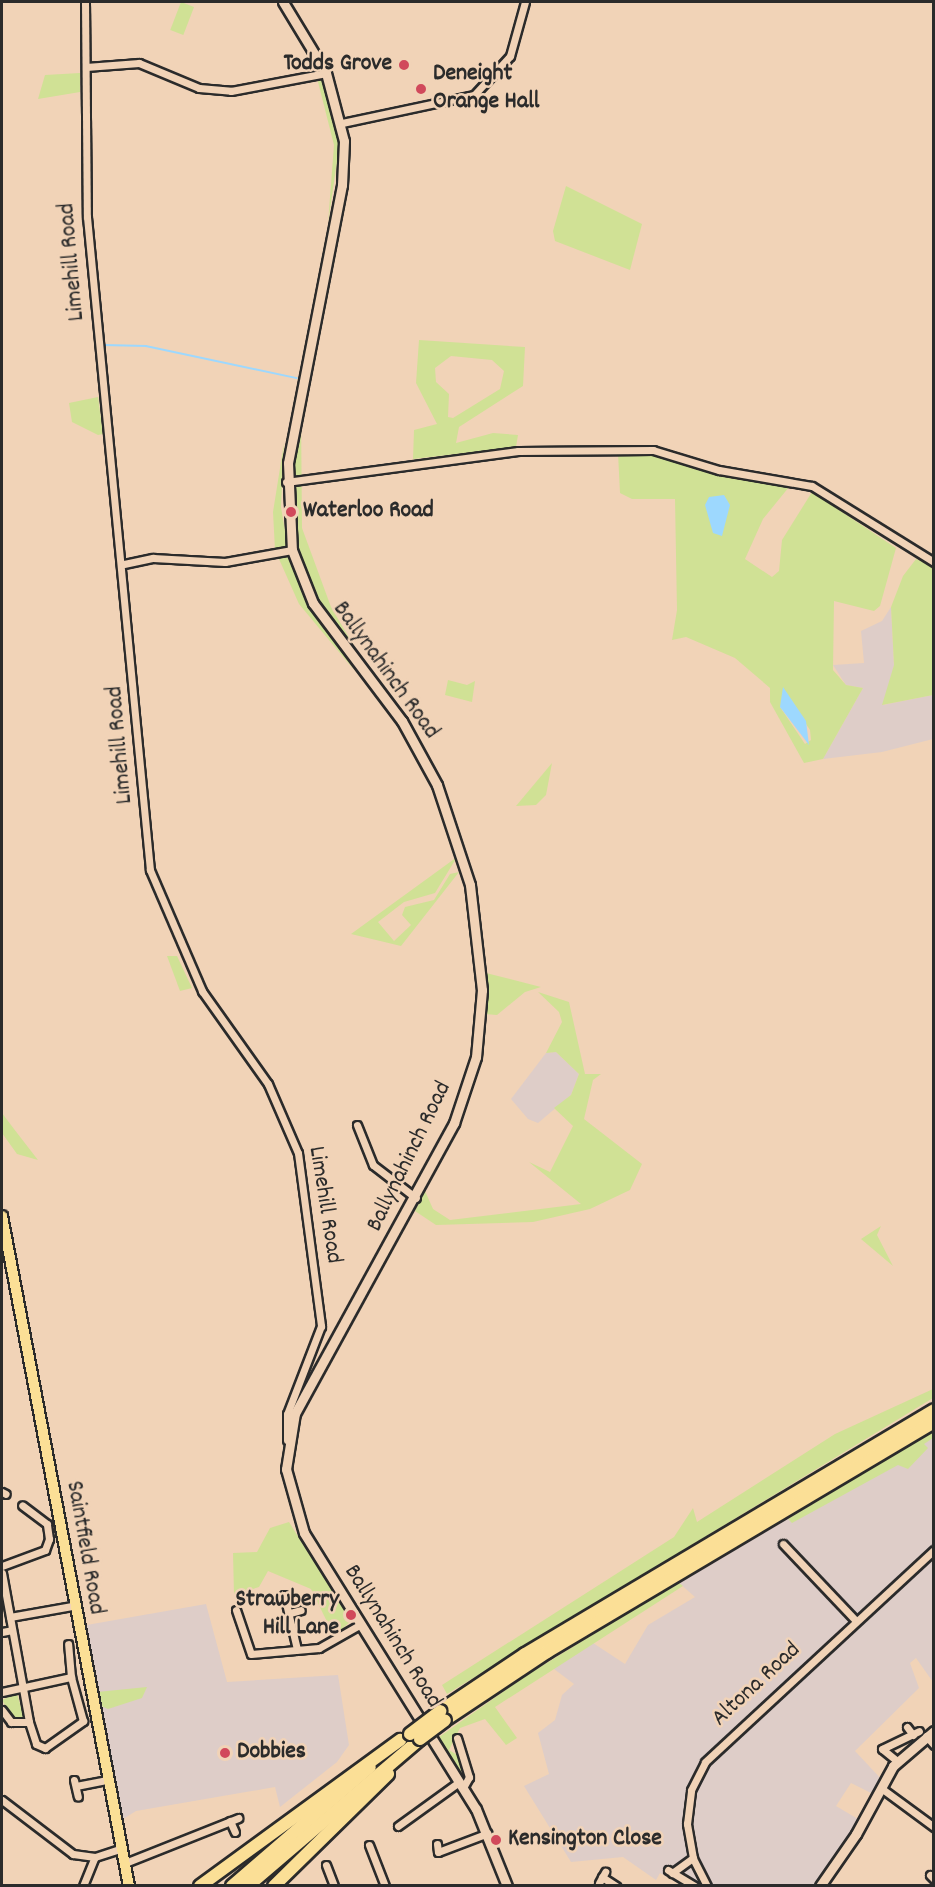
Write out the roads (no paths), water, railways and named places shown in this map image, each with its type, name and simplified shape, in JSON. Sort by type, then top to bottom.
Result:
[{"type":"highway","points":[[200,1886],[411,1739],[525,1654],[933,1410]]},
{"type":"highway","points":[[443,1716],[933,1422]]},
{"type":"highway","points":[[232,1886],[411,1739]]},
{"type":"highway","points":[[248,1886],[411,1739]]},
{"type":"highway","points":[[274,1886],[411,1739]]},
{"type":"main road","name":"Saintfield Road","points":[[2,1216],[72,1606],[129,1886]]},
{"type":"street","name":"Limehill Road","points":[[85,2],[87,216],[124,564],[153,885],[211,1007],[268,1084],[294,1142],[305,1188],[321,1326],[287,1414],[287,1440]]},
{"type":"street","name":"Ballynahinch Road","points":[[283,2],[326,74],[342,123],[342,185],[286,482],[292,550],[313,603],[424,757],[448,810],[472,893],[482,979],[476,1057],[454,1123],[416,1198],[313,1377],[287,1440],[286,1469],[300,1524],[461,1785],[488,1833],[504,1885]]},
{"type":"street","points":[[342,123],[474,95],[510,56],[525,2]]},
{"type":"street","points":[[86,67],[139,63],[192,86],[231,91],[326,74]]},
{"type":"street","points":[[286,482],[518,451],[653,450],[719,470],[812,486],[933,562]]},
{"type":"street","points":[[124,564],[153,558],[225,562],[292,550]]},
{"type":"street","points":[[357,1125],[373,1165],[416,1198]]},
{"type":"street","points":[[2,1566],[47,1553],[51,1530],[22,1505]]},
{"type":"street","points":[[783,1544],[856,1621]]},
{"type":"street","name":"Altona Road","points":[[707,1886],[693,1858],[688,1806],[705,1762],[933,1550]]},
{"type":"street","points":[[2,1573],[29,1722],[36,1744],[45,1748],[80,1727],[83,1721],[71,1677],[68,1644]]},
{"type":"street","points":[[284,1595],[290,1612],[297,1650]]},
{"type":"street","points":[[10,1617],[72,1606]]},
{"type":"street","points":[[236,1610],[251,1654],[319,1648],[361,1624]]},
{"type":"street","points":[[290,1612],[301,1610]]},
{"type":"street","points":[[2,1632],[12,1630]]},
{"type":"street","points":[[2,1692],[71,1677]]},
{"type":"street","points":[[2,1710],[11,1722],[29,1722]]},
{"type":"street","points":[[907,1727],[923,1733],[933,1745]]},
{"type":"street","points":[[897,1761],[879,1751],[923,1733]]},
{"type":"street","points":[[820,1886],[897,1761],[923,1733]]},
{"type":"street","points":[[398,1826],[470,1777],[457,1738]]},
{"type":"street","points":[[78,1797],[75,1783],[107,1780]]},
{"type":"street","points":[[881,1788],[933,1827]]},
{"type":"street","points":[[2,1800],[68,1851],[95,1857],[122,1848]]},
{"type":"street","points":[[125,1863],[238,1818]]},
{"type":"street","points":[[230,1821],[235,1832]]},
{"type":"street","points":[[436,1844],[438,1852],[488,1833]]},
{"type":"street","points":[[369,1845],[385,1886]]},
{"type":"street","points":[[83,1886],[95,1857]]},
{"type":"street","points":[[693,1858],[670,1871],[695,1886]]},
{"type":"street","points":[[326,1865],[334,1886]]},
{"type":"street","points":[[602,1877],[615,1886]]},
{"type":"water","points":[[724,495],[730,505],[722,536],[713,533],[705,505],[709,497]]},
{"type":"water","points":[[783,687],[806,721],[809,745],[780,707]]},
{"type":"waterway","points":[[104,345],[146,346],[297,378]]},
{"type":"place","name":"Todds Grove","points":[[404,65]]},
{"type":"place","name":"Deneight Orange Hall","points":[[421,89]]},
{"type":"place","name":"Waterloo Road","points":[[291,512]]},
{"type":"place","name":"Strawberry Hill Lane","points":[[351,1615]]},
{"type":"place","name":"Dobbies","points":[[225,1753]]},
{"type":"place","name":"Kensington Close","points":[[496,1840]]}]
